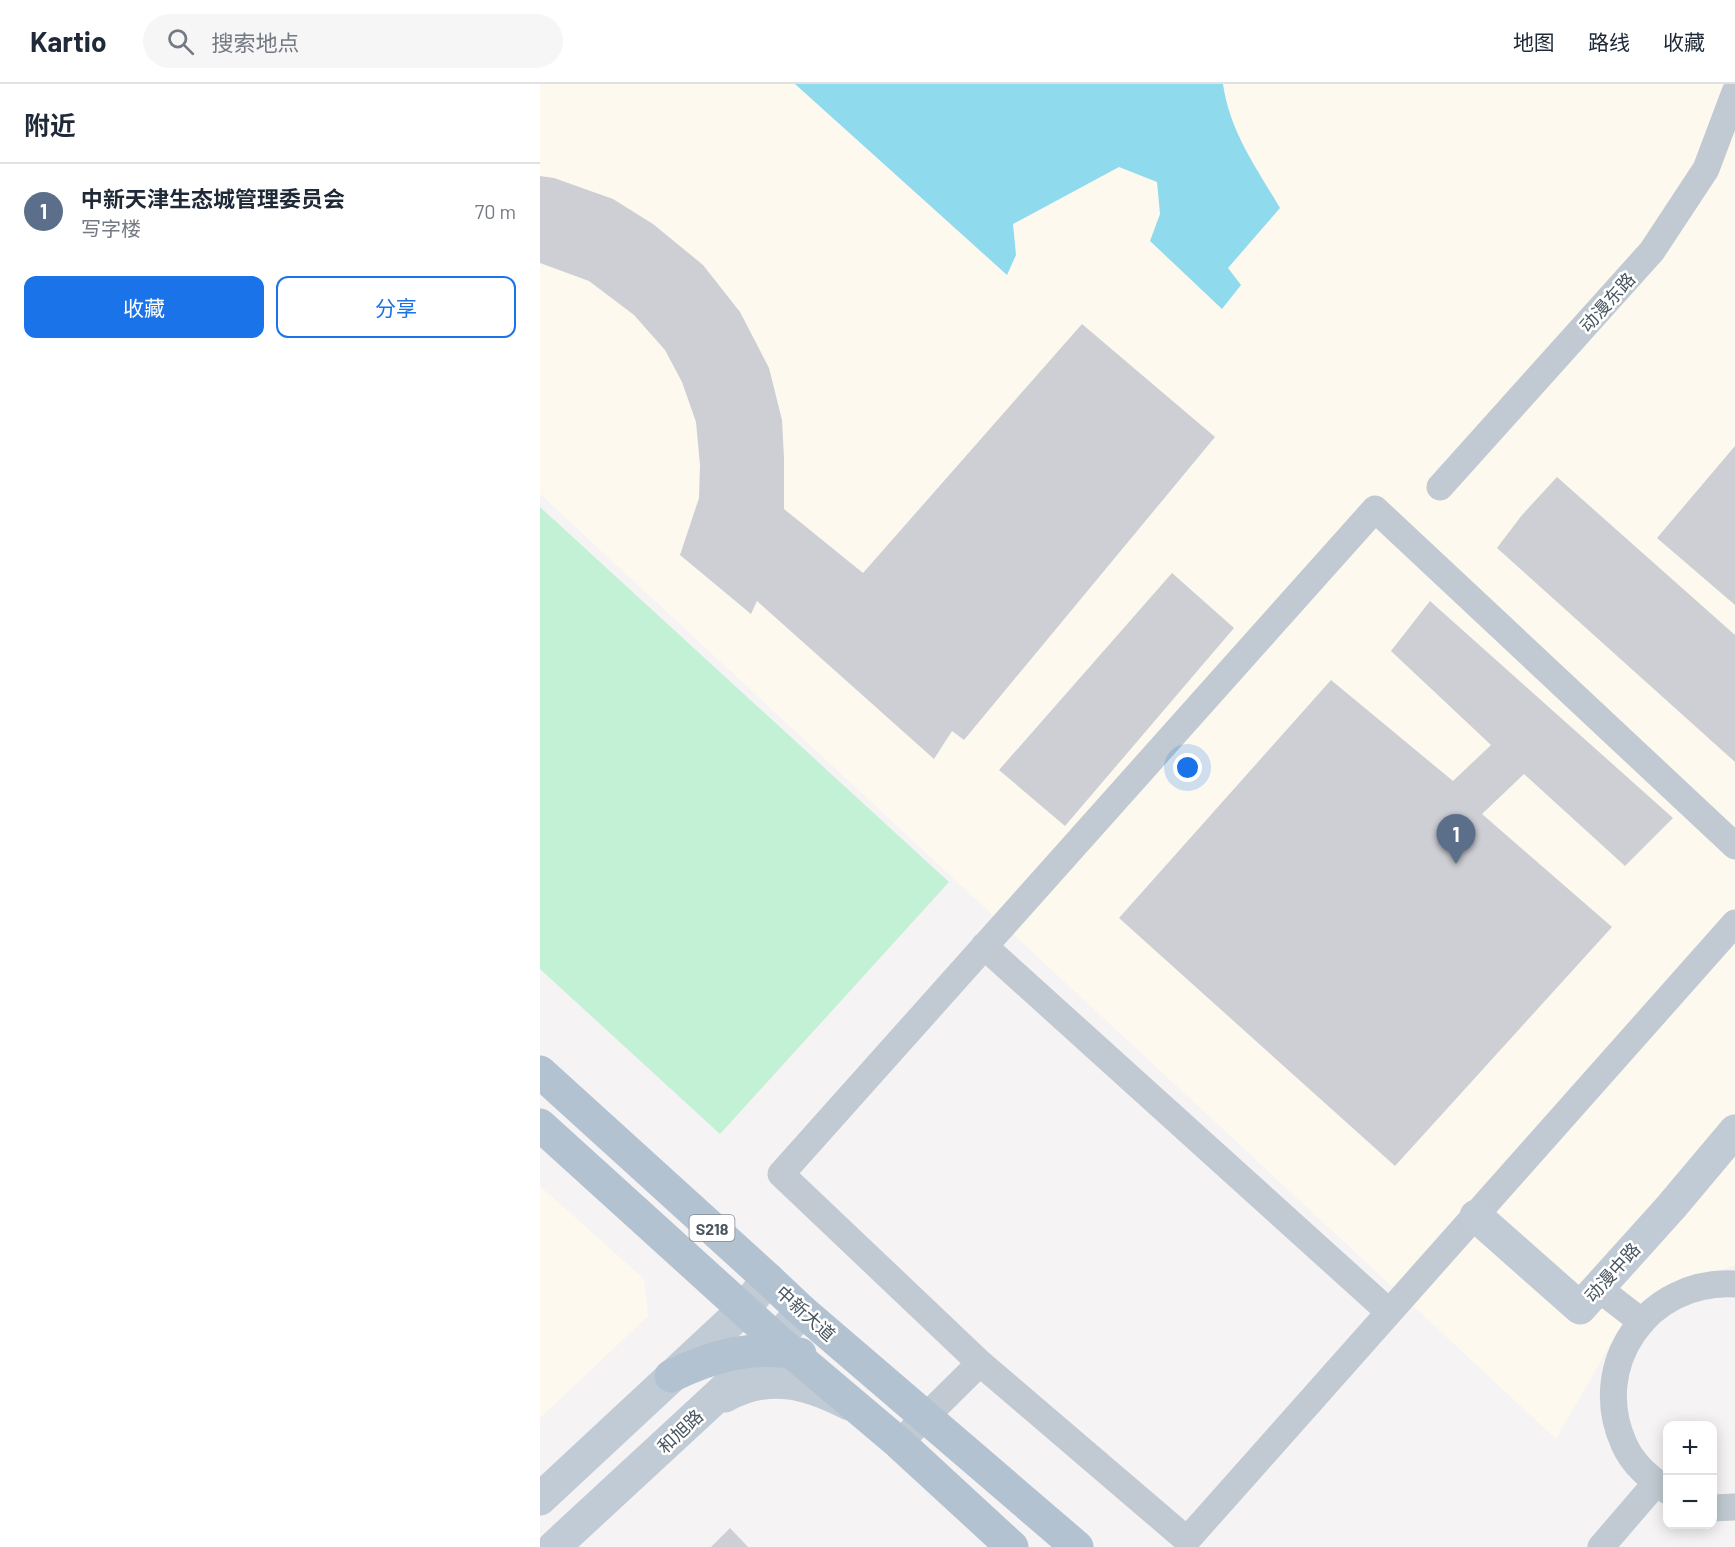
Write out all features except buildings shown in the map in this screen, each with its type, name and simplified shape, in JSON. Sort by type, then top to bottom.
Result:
[{"type":"main road","name":"中新大道","points":[[540,1072],[802,1311],[1077,1547]]},
{"type":"main road","name":"S218","points":[[540,1125],[744,1309],[778,1347],[899,1443],[1012,1547]]},
{"type":"main road","name":"动漫中路","points":[[1476,1216],[1580,1308],[1671,1207],[1735,1131]]},
{"type":"main road","points":[[540,1499],[744,1309],[768,1279]]},
{"type":"main road","name":"和旭路","points":[[554,1547],[705,1407],[778,1347],[802,1311]]},
{"type":"main road","points":[[671,1376],[715,1357],[778,1347],[884,1382]]},
{"type":"main road","points":[[705,1407],[741,1388],[758,1382],[773,1381],[793,1383],[829,1394],[858,1409]]},
{"type":"street","name":"动漫东路","points":[[1440,487],[1652,251],[1707,169],[1735,92]]},
{"type":"street","points":[[1735,846],[1375,509],[781,1174],[980,1363],[1187,1540],[1735,923]]},
{"type":"street","points":[[984,946],[1389,1312]]},
{"type":"street","points":[[1601,1547],[1662,1487],[1645,1474],[1624,1445],[1614,1410],[1615,1374],[1627,1340],[1650,1312],[1680,1292],[1715,1283],[1735,1284]]},
{"type":"street","points":[[1598,1288],[1642,1322]]},
{"type":"street","points":[[899,1443],[980,1363]]},
{"type":"street","points":[[1717,1508],[1735,1507]]},
{"type":"shaded area","points":[[540,84],[1735,84],[1735,1265],[1659,1291],[1614,1338],[1556,1439],[540,494]]},
{"type":"shaded area","points":[[540,1186],[644,1279],[648,1316],[540,1418]]},
{"type":"green space","points":[[540,507],[949,882],[720,1134],[540,969]]},
{"type":"water","points":[[795,84],[1223,84],[1231,118],[1238,134],[1280,208],[1228,268],[1241,285],[1222,309],[1150,241],[1160,214],[1157,182],[1119,167],[1013,224],[1016,255],[1007,275]]},
{"type":"place","name":"中新天津生态城管理委员会","points":[[1456,864]]}]
